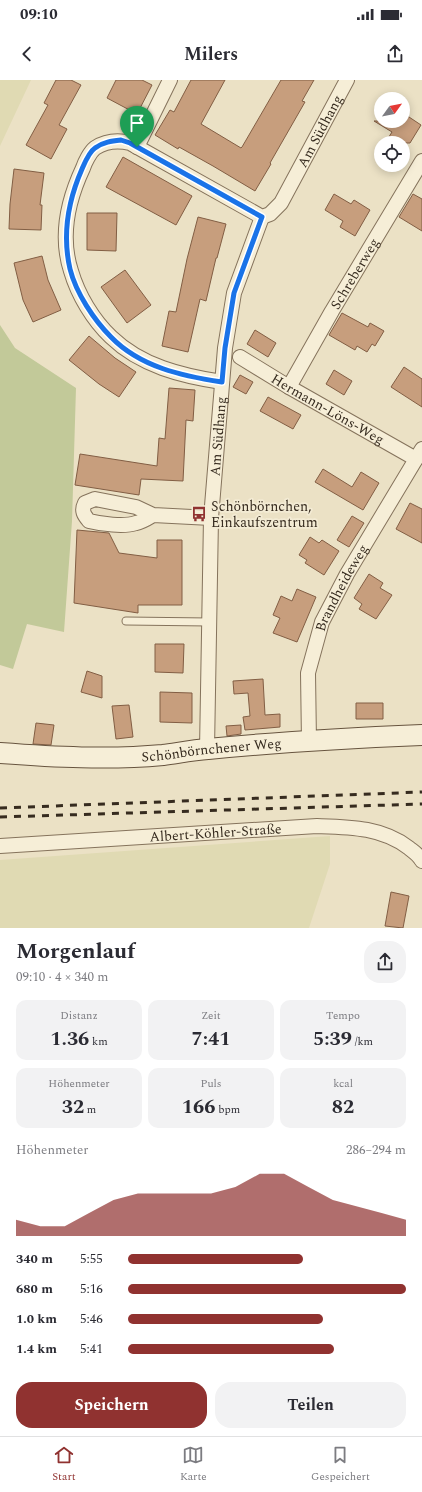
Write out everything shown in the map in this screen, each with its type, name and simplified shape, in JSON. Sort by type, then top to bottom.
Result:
[{"type":"street","points":[[137,147],[170,80]]},
{"type":"street","name":"Am Südhang","points":[[207,749],[211,518],[225,348],[234,293],[262,217],[270,214],[280,203],[347,80]]},
{"type":"street","points":[[222,382],[187,376],[154,366],[112,338],[94,318],[80,294],[70,271],[66,245],[67,219],[74,188],[85,162],[94,148],[108,142],[121,140],[137,147],[262,217]]},
{"type":"street","name":"Schreberweg","points":[[289,387],[332,310],[422,161]]},
{"type":"street","name":"Hermann-Löns-Weg","points":[[240,357],[289,387],[419,454]]},
{"type":"street","name":"Brandheideweg","points":[[309,742],[308,673],[322,622],[347,574],[419,454]]},
{"type":"street","points":[[154,515],[211,518]]},
{"type":"street","name":"Schönbörnchener Weg","points":[[0,753],[69,758],[105,758],[163,755],[207,749],[422,735]]},
{"type":"street","name":"Albert-Köhler-Straße","points":[[0,846],[317,826],[346,827],[378,832],[401,842],[421,858]]},
{"type":"lane","points":[[126,621],[209,622]]},
{"type":"shaded area","points":[[0,80],[31,80],[0,146]]},
{"type":"shaded area","points":[[330,836],[330,864],[309,928],[0,928],[0,860]]},
{"type":"green space","points":[[0,325],[15,348],[76,388],[72,521],[64,632],[27,624],[13,669],[0,665]]},
{"type":"building","points":[[56,80],[71,80],[81,85],[59,125],[67,129],[51,159],[26,145],[48,105],[44,103]]},
{"type":"building","points":[[116,80],[142,80],[152,85],[137,114],[107,98]]},
{"type":"building","points":[[191,80],[225,80],[201,124],[241,148],[281,80],[314,80],[302,101],[305,102],[255,191],[213,166],[179,147],[178,149],[155,135],[170,110],[174,112]]},
{"type":"building","points":[[410,118],[421,125],[410,143],[410,136],[389,136],[392,132],[385,128],[410,128]]},
{"type":"building","points":[[123,157],[192,196],[176,225],[106,187]]},
{"type":"building","points":[[14,169],[44,173],[40,205],[42,205],[41,230],[9,229]]},
{"type":"building","points":[[334,194],[351,204],[354,200],[370,210],[355,236],[340,227],[343,221],[325,210]]},
{"type":"building","points":[[413,194],[422,199],[422,231],[399,217]]},
{"type":"building","points":[[87,213],[117,213],[116,251],[87,250]]},
{"type":"building","points":[[198,217],[226,224],[206,301],[200,299],[188,352],[162,346],[169,311],[176,312],[187,259]]},
{"type":"building","points":[[42,256],[48,280],[61,310],[33,322],[23,300],[14,263]]},
{"type":"building","points":[[125,270],[151,305],[127,323],[101,287]]},
{"type":"building","points":[[342,313],[368,327],[370,323],[384,331],[375,346],[372,344],[367,352],[357,346],[355,350],[329,335]]},
{"type":"building","points":[[255,330],[276,343],[268,357],[247,344]]},
{"type":"building","points":[[89,336],[115,358],[136,372],[119,397],[99,384],[69,360]]},
{"type":"building","points":[[404,367],[422,379],[422,407],[391,387]]},
{"type":"building","points":[[334,370],[352,381],[344,395],[326,384]]},
{"type":"building","points":[[240,375],[253,382],[246,394],[233,387]]},
{"type":"building","points":[[169,388],[195,390],[193,421],[186,420],[183,481],[141,479],[139,495],[75,485],[80,454],[157,466],[159,438],[165,439]]},
{"type":"building","points":[[268,397],[301,415],[293,429],[260,411]]},
{"type":"building","points":[[323,469],[352,487],[361,472],[379,483],[363,510],[315,482]]},
{"type":"building","points":[[410,503],[422,509],[422,543],[396,529]]},
{"type":"building","points":[[352,516],[364,523],[349,547],[337,540]]},
{"type":"building","points":[[77,530],[109,533],[119,553],[157,558],[157,540],[182,540],[182,605],[138,605],[138,613],[74,603]]},
{"type":"building","points":[[310,537],[319,543],[322,540],[339,551],[324,575],[305,563],[307,560],[299,555]]},
{"type":"building","points":[[369,574],[383,583],[380,588],[392,595],[376,619],[359,609],[362,604],[354,598]]},
{"type":"building","points":[[297,589],[316,597],[297,642],[273,633],[280,618],[273,615],[281,596],[292,601]]},
{"type":"building","points":[[155,644],[184,644],[183,673],[155,672]]},
{"type":"building","points":[[87,671],[102,676],[102,698],[81,692]]},
{"type":"building","points":[[263,679],[265,715],[280,714],[280,727],[245,730],[243,717],[250,716],[248,693],[234,694],[233,681]]},
{"type":"building","points":[[160,692],[192,693],[192,723],[160,722]]},
{"type":"building","points":[[356,703],[383,703],[383,719],[356,719]]},
{"type":"building","points":[[129,705],[133,737],[116,739],[112,706]]},
{"type":"building","points":[[36,723],[54,725],[51,745],[33,744]]},
{"type":"building","points":[[241,725],[241,734],[227,736],[226,726]]},
{"type":"building","points":[[391,892],[409,896],[403,928],[385,926]]},
{"type":"railway","points":[[0,808],[422,792]]},
{"type":"railway","points":[[0,817],[422,804]]},
{"type":"place","name":"Schönbörnchen, Einkaufszentrum","points":[[199,514]]},
{"type":"route","points":[[121,140],[137,147],[262,217],[234,293],[225,348],[222,382],[181,375],[154,366],[131,352],[112,338],[94,318],[80,294],[70,271],[66,245],[67,219],[74,188],[85,162],[94,148],[108,142],[121,140]]}]
